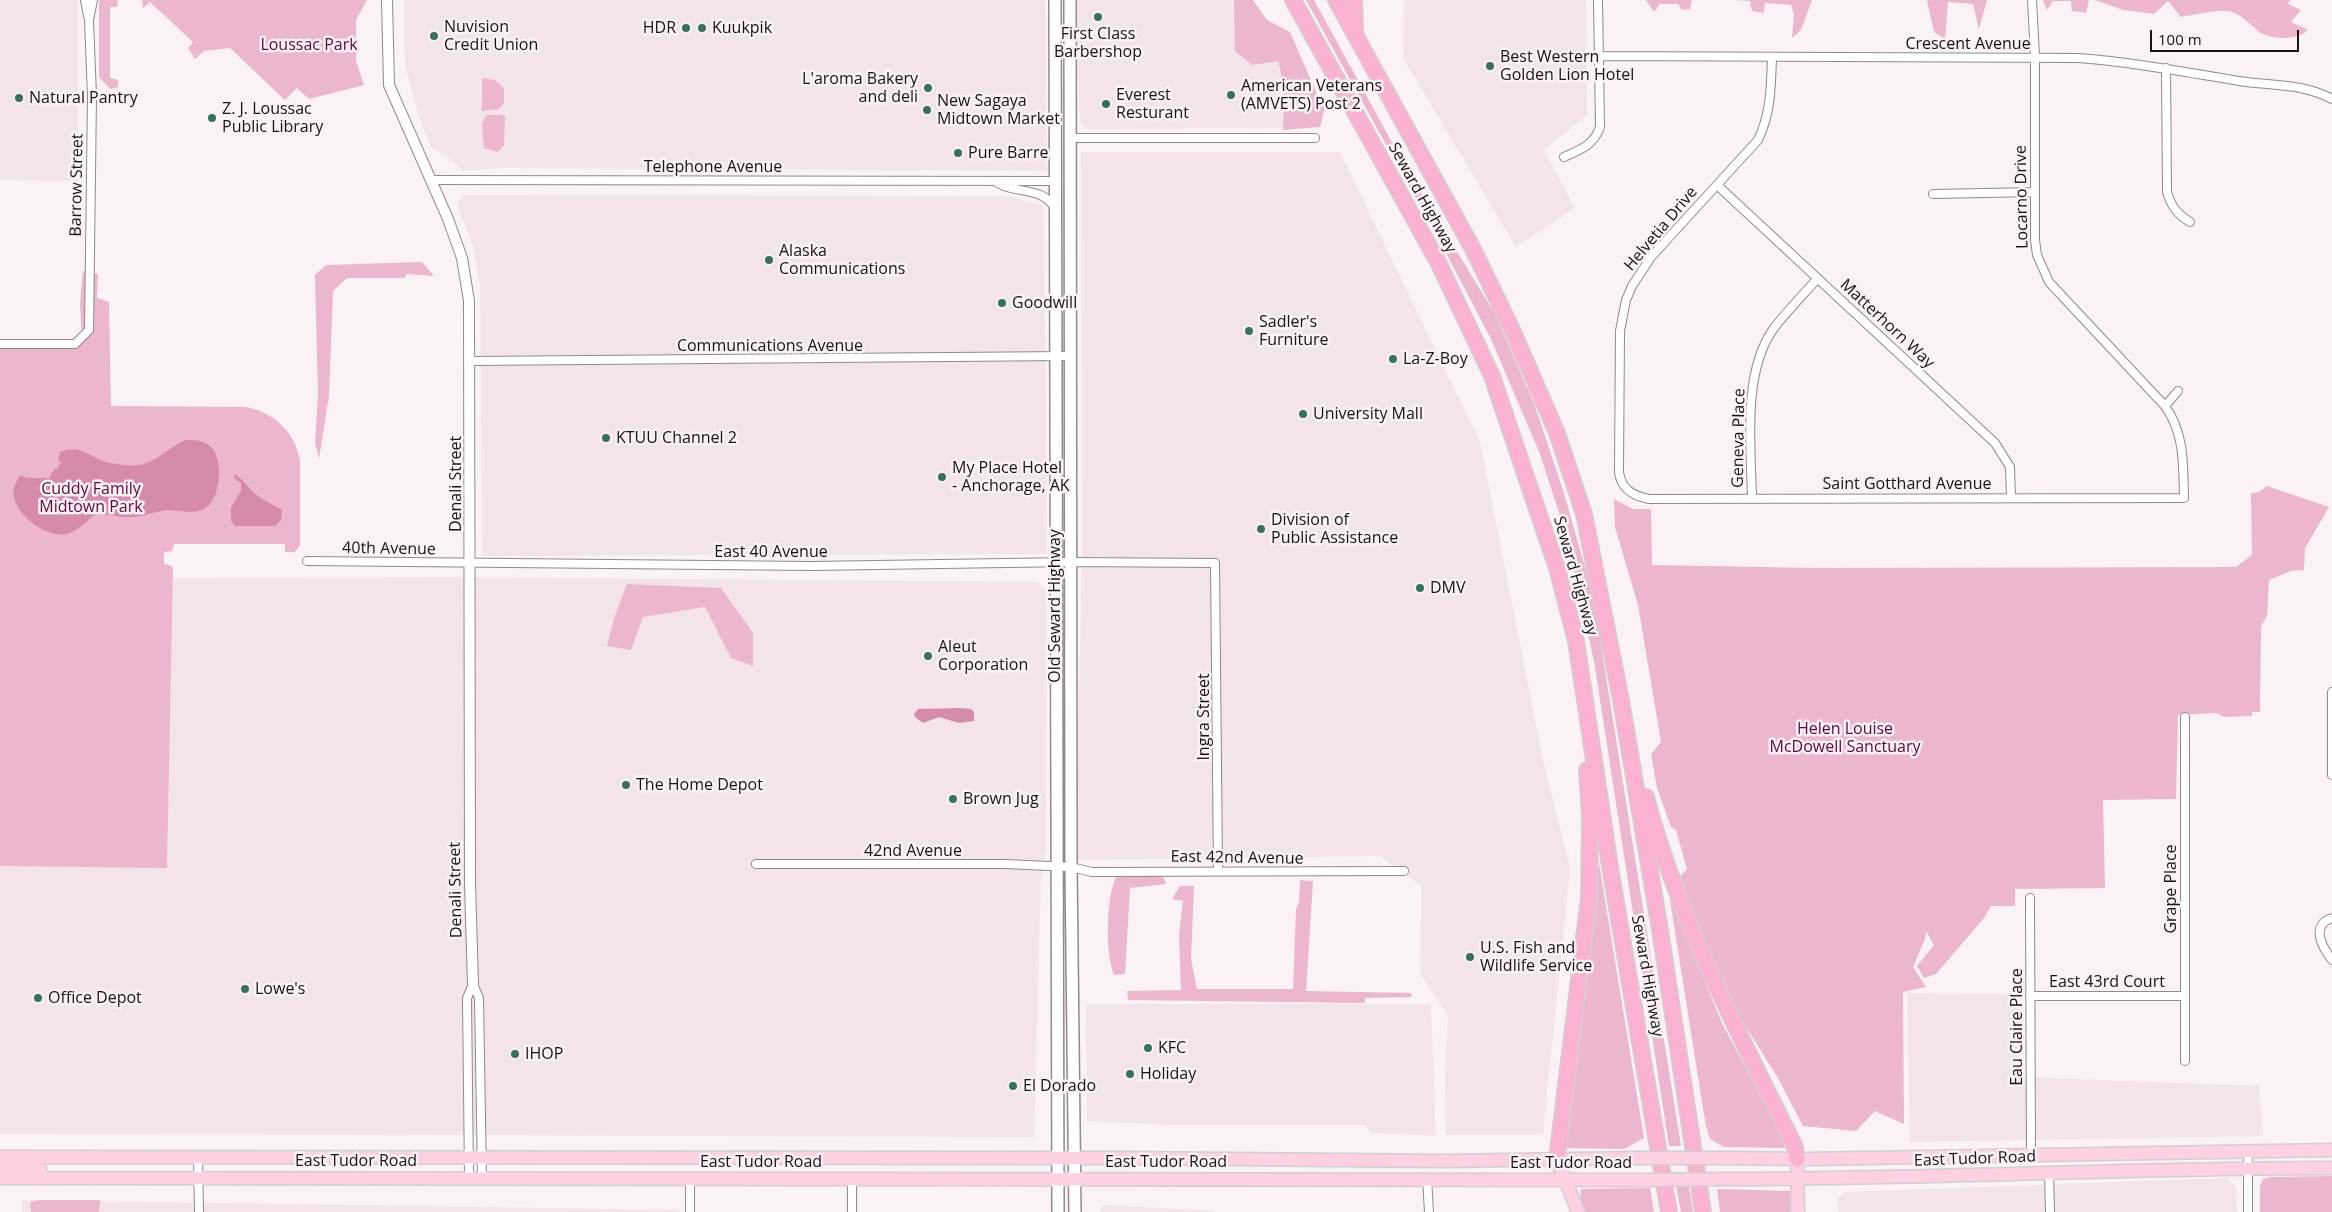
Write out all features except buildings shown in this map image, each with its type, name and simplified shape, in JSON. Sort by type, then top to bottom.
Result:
[{"type":"highway","name":"Seward Highway","points":[[1293,0],[1439,264],[1492,376],[1557,568],[1576,641],[1611,873],[1669,1212]]},
{"type":"highway","name":"Seward Highway","points":[[1336,0],[1474,252],[1513,332],[1557,433],[1584,514],[1621,700],[1660,930],[1703,1212]]},
{"type":"highway","points":[[1354,0],[1355,34]]},
{"type":"highway","points":[[1557,1159],[1589,897],[1590,817],[1576,641]]},
{"type":"highway","points":[[1621,700],[1654,828],[1696,944],[1747,1052],[1795,1147],[1797,1159]]},
{"type":"main road","name":"Old Seward Highway","points":[[1055,0],[1058,1212]]},
{"type":"main road","name":"Old Seward Highway","points":[[1070,0],[1071,867],[1075,1212]]},
{"type":"main road","points":[[1056,181],[1064,195],[1064,221],[1069,248]]},
{"type":"main road","name":"East Tudor Road","points":[[0,1157],[1074,1158],[1446,1161],[1637,1158],[1797,1159],[2332,1150]]},
{"type":"main road","points":[[0,1168],[90,1170],[99,1158]]},
{"type":"main road","points":[[1557,1159],[1578,1212]]},
{"type":"main road","points":[[1797,1159],[1798,1212]]},
{"type":"main road","name":"East Tudor Road","points":[[0,1178],[1428,1178],[1640,1180],[1798,1179],[2248,1168],[2332,1168]]},
{"type":"street","name":"Barrow Street","points":[[0,344],[75,344],[89,330],[92,96],[89,20],[85,0]]},
{"type":"street","name":"Barrow Street","points":[[89,20],[93,0]]},
{"type":"street","name":"Denali Street","points":[[387,0],[390,85],[448,219],[462,258],[470,301],[470,884],[473,984],[479,998],[475,1178]]},
{"type":"street","points":[[1564,156],[1588,146],[1598,133],[1600,56],[1598,0]]},
{"type":"street","name":"Locarno Drive","points":[[2032,0],[2035,57],[2037,255],[2049,282],[2165,406],[2175,420],[2182,448],[2184,498]]},
{"type":"street","name":"Crescent Avenue","points":[[1600,56],[2078,58],[2166,68],[2241,81],[2307,88],[2332,99]]},
{"type":"street","name":"Helvetia Drive","points":[[1630,493],[1620,480],[1619,472],[1620,331],[1626,300],[1641,270],[1758,140],[1770,105],[1772,57]]},
{"type":"street","points":[[2166,68],[2167,192],[2178,214],[2190,222]]},
{"type":"street","points":[[1070,138],[1315,138]]},
{"type":"street","name":"Telephone Avenue","points":[[430,180],[1056,181]]},
{"type":"street","name":"Telephone Avenue","points":[[996,182],[1004,187],[1035,192],[1051,201],[1057,211]]},
{"type":"street","name":"Matterhorn Way","points":[[1717,185],[1995,443],[2010,466],[2012,497]]},
{"type":"street","points":[[1933,194],[2035,192]]},
{"type":"street","name":"Geneva Place","points":[[1752,498],[1751,402],[1760,359],[1774,329],[1817,279]]},
{"type":"street","name":"Communications Avenue","points":[[471,362],[1069,356]]},
{"type":"street","points":[[2165,406],[2178,391]]},
{"type":"street","name":"Saint Gotthard Avenue","points":[[1630,493],[1649,498],[2184,498]]},
{"type":"street","name":"40th Avenue","points":[[307,562],[471,564]]},
{"type":"street","name":"East 40 Avenue","points":[[471,564],[811,566],[1056,562],[1215,563]]},
{"type":"street","name":"Ingra Street","points":[[1215,563],[1218,870]]},
{"type":"street","points":[[2332,692],[2332,775]]},
{"type":"street","name":"Grape Place","points":[[2185,717],[2185,1061]]},
{"type":"street","name":"42nd Avenue","points":[[756,864],[1004,864],[1071,867]]},
{"type":"street","name":"East 42nd Avenue","points":[[1071,867],[1092,872],[1218,870],[1316,873],[1404,871]]},
{"type":"street","name":"Eau Claire Place","points":[[2030,898],[2031,1156]]},
{"type":"street","points":[[2332,918],[2323,924],[2319,934],[2321,942],[2332,960]]},
{"type":"street","name":"Denali Street","points":[[473,984],[467,998],[475,1178]]},
{"type":"street","name":"East 43rd Court","points":[[2030,996],[2184,996]]},
{"type":"street","points":[[2248,1150],[2248,1212]]},
{"type":"street","points":[[198,1157],[198,1212]]},
{"type":"street","points":[[2049,1173],[2050,1212]]},
{"type":"street","points":[[690,1178],[690,1212]]},
{"type":"street","points":[[852,1178],[852,1212]]},
{"type":"street","points":[[1428,1178],[1429,1212],[1436,1212]]},
{"type":"shaded area","points":[[0,0],[78,0],[78,181],[0,180]]},
{"type":"shaded area","points":[[404,0],[1045,0],[1047,171],[505,168],[463,171],[449,158],[431,147],[420,120],[406,69]]},
{"type":"shaded area","points":[[1075,0],[1247,0],[1281,54],[1298,128],[1085,129],[1080,122]]},
{"type":"shaded area","points":[[1404,0],[1586,0],[1587,115],[1544,150],[1575,208],[1516,247],[1403,58]]},
{"type":"shaded area","points":[[1081,152],[1340,152],[1480,442],[1543,760],[1570,868],[1543,1135],[1446,1135],[1445,1079],[1448,1015],[1420,974],[1421,885],[1380,856],[1076,860],[1082,546]]},
{"type":"shaded area","points":[[463,195],[1009,196],[1044,206],[1047,554],[482,556],[480,286],[472,242],[457,206]]},
{"type":"shaded area","points":[[185,440],[207,444],[215,452],[218,460],[219,480],[217,490],[208,506],[202,510],[189,512],[168,510],[134,517],[96,514],[75,530],[67,534],[59,534],[42,529],[27,519],[21,512],[14,497],[16,483],[20,475],[27,478],[49,478],[55,468],[57,470],[61,462],[58,461],[60,452],[73,449],[83,451],[107,462],[138,465],[157,458]]},
{"type":"shaded area","points":[[234,474],[254,493],[282,510],[281,520],[275,526],[235,526],[231,521],[231,507],[241,491],[241,483],[234,478]]},
{"type":"shaded area","points":[[451,577],[1038,582],[1047,590],[1046,850],[1041,878],[1034,1137],[0,1134],[0,866],[167,867],[172,578]]},
{"type":"shaded area","points":[[918,709],[971,709],[974,712],[974,721],[959,723],[939,717],[923,723],[914,714]]},
{"type":"shaded area","points":[[1907,993],[2019,994],[2020,1077],[2259,1086],[2263,1136],[1910,1142]]},
{"type":"shaded area","points":[[1086,1004],[1431,1004],[1436,1136],[1371,1133],[1365,1125],[1174,1125],[1087,1121]]},
{"type":"shaded area","points":[[2227,1178],[2236,1186],[2237,1212],[1839,1212],[1838,1198],[1844,1192]]},
{"type":"shaded area","points":[[22,1200],[679,1210],[679,1212],[22,1212]]},
{"type":"shaded area","points":[[1103,1205],[1214,1211],[1214,1212],[1099,1212]]},
{"type":"green space","points":[[99,0],[118,0],[117,7],[110,7],[110,78],[118,80],[118,87],[110,89],[99,77]]},
{"type":"green space","name":"Loussac Park","points":[[142,0],[367,0],[356,20],[356,61],[364,85],[309,99],[297,88],[285,100],[230,48],[204,51],[195,59],[188,48],[193,42],[150,2],[143,8]]},
{"type":"green space","points":[[1234,0],[1253,0],[1267,20],[1290,32],[1320,101],[1325,107],[1320,127],[1283,130],[1283,87],[1278,61],[1252,65],[1235,51]]},
{"type":"green space","points":[[1306,0],[1314,0],[1406,168],[1495,314],[1535,406],[1563,490],[1593,595],[1681,1146],[1669,1146],[1594,661],[1565,531],[1540,454],[1491,339],[1446,253]]},
{"type":"green space","points":[[1646,0],[1692,0],[1690,9],[1682,10],[1678,4],[1660,4],[1654,12]]},
{"type":"green space","points":[[1735,0],[1812,0],[1801,30],[1792,38],[1794,14],[1791,5],[1765,3],[1764,13],[1752,11],[1750,1]]},
{"type":"green space","points":[[1927,0],[1987,0],[1979,29],[1973,4],[1948,2],[1945,39],[1934,32]]},
{"type":"green space","points":[[2043,0],[2089,0],[2086,13],[2072,11],[2071,1],[2053,1],[2047,10]]},
{"type":"green space","points":[[2095,0],[2290,0],[2288,4],[2301,10],[2291,22],[2308,30],[2298,36],[2274,37],[2259,32],[2233,12],[2211,12],[2181,17],[2168,1],[2154,14],[2123,10]]},
{"type":"green space","points":[[482,78],[495,80],[504,88],[504,103],[499,109],[482,111]]},
{"type":"green space","points":[[486,115],[502,115],[505,117],[504,145],[498,152],[484,148],[482,124]]},
{"type":"green space","points":[[422,262],[434,276],[407,274],[404,278],[347,278],[333,291],[329,396],[319,459],[315,443],[318,395],[315,275],[326,265]]},
{"type":"green space","name":"Cuddy Family Midtown Park","points":[[83,271],[98,274],[97,298],[109,302],[111,406],[246,407],[266,414],[282,425],[294,441],[300,461],[300,545],[295,552],[285,552],[285,544],[174,544],[172,551],[164,552],[164,564],[170,565],[173,568],[167,868],[0,866],[0,345],[82,340],[80,303]]},
{"type":"green space","name":"Helen Louise McDowell Sanctuary","points":[[2267,486],[2329,507],[2305,548],[2304,570],[2291,571],[2269,580],[2267,616],[2261,626],[2260,712],[2252,712],[2252,716],[2224,717],[2216,713],[2178,715],[2176,799],[2103,800],[2105,888],[2015,889],[2015,906],[1991,906],[1984,918],[1936,974],[1924,978],[1917,966],[1934,945],[1926,931],[1925,939],[1913,967],[1926,987],[1903,992],[1904,1124],[1875,1111],[1856,1131],[1803,1126],[1778,1078],[1744,1024],[1703,949],[1680,877],[1687,869],[1676,830],[1671,827],[1657,788],[1651,754],[1661,742],[1638,605],[1615,527],[1614,499],[1633,509],[1651,509],[1652,565],[1816,568],[2236,567],[2252,555],[2251,493],[2259,492]]},
{"type":"green space","points":[[627,584],[721,588],[753,633],[753,666],[731,658],[705,607],[643,617],[631,650],[607,646],[614,618]]},
{"type":"green space","points":[[1598,857],[1644,1138],[1624,1149],[1566,1148],[1594,906],[1595,864]]},
{"type":"green space","points":[[1162,874],[1166,884],[1130,888],[1125,974],[1114,975],[1109,953],[1108,926],[1110,898],[1116,877]]},
{"type":"green space","points":[[1300,880],[1313,881],[1306,991],[1411,993],[1412,997],[1365,998],[1365,1003],[1128,1000],[1127,991],[1181,990],[1179,935],[1183,901],[1172,899],[1180,886],[1194,886],[1191,959],[1197,989],[1293,989],[1296,909],[1299,902]]},
{"type":"green space","points":[[1667,881],[1672,888],[1691,948],[1722,1023],[1783,1138],[1785,1148],[1724,1147],[1710,1139],[1706,1127]]},
{"type":"green space","points":[[2332,1176],[2332,1212],[2260,1212],[2260,1186],[2263,1179],[2270,1177]]},
{"type":"green space","points":[[1676,1186],[1689,1187],[1693,1212],[1681,1212]]},
{"type":"green space","points":[[1650,1188],[1654,1212],[1586,1212],[1580,1197],[1581,1189]]},
{"type":"green space","points":[[1717,1189],[1791,1191],[1790,1212],[1720,1212]]},
{"type":"green space","points":[[39,1200],[100,1200],[99,1212],[31,1212],[30,1202]]},
{"type":"place","name":"First Class Barbershop","points":[[1098,17]]},
{"type":"place","name":"HDR","points":[[686,28]]},
{"type":"place","name":"Kuukpik","points":[[702,28]]},
{"type":"place","name":"Nuvision Credit Union","points":[[434,36]]},
{"type":"place","name":"Best Western Golden Lion Hotel","points":[[1490,66]]},
{"type":"place","name":"L'aroma Bakery and deli","points":[[928,88]]},
{"type":"place","name":"American Veterans (AMVETS) Post 2","points":[[1231,95]]},
{"type":"place","name":"Natural Pantry","points":[[19,98]]},
{"type":"place","name":"Everest Resturant","points":[[1106,104]]},
{"type":"place","name":"New Sagaya Midtown Market","points":[[927,110]]},
{"type":"place","name":"Z. J. Loussac Public Library","points":[[212,118]]},
{"type":"place","name":"Pure Barre","points":[[958,153]]},
{"type":"place","name":"Alaska Communications","points":[[769,260]]},
{"type":"place","name":"Goodwill","points":[[1002,303]]},
{"type":"place","name":"Sadler's Furniture","points":[[1249,331]]},
{"type":"place","name":"La-Z-Boy","points":[[1393,359]]},
{"type":"place","name":"University Mall","points":[[1303,414]]},
{"type":"place","name":"KTUU Channel 2","points":[[606,438]]},
{"type":"place","name":"My Place Hotel - Anchorage, AK","points":[[942,477]]},
{"type":"place","name":"Division of Public Assistance","points":[[1261,529]]},
{"type":"place","name":"DMV","points":[[1420,588]]},
{"type":"place","name":"Aleut Corporation","points":[[928,656]]},
{"type":"place","name":"The Home Depot","points":[[626,785]]},
{"type":"place","name":"Brown Jug","points":[[953,799]]},
{"type":"place","name":"U.S. Fish and Wildlife Service","points":[[1470,957]]},
{"type":"place","name":"Lowe's","points":[[245,989]]},
{"type":"place","name":"Office Depot","points":[[38,998]]},
{"type":"place","name":"KFC","points":[[1148,1048]]},
{"type":"place","name":"IHOP","points":[[515,1054]]},
{"type":"place","name":"Holiday","points":[[1130,1074]]},
{"type":"place","name":"El Dorado","points":[[1013,1086]]}]
